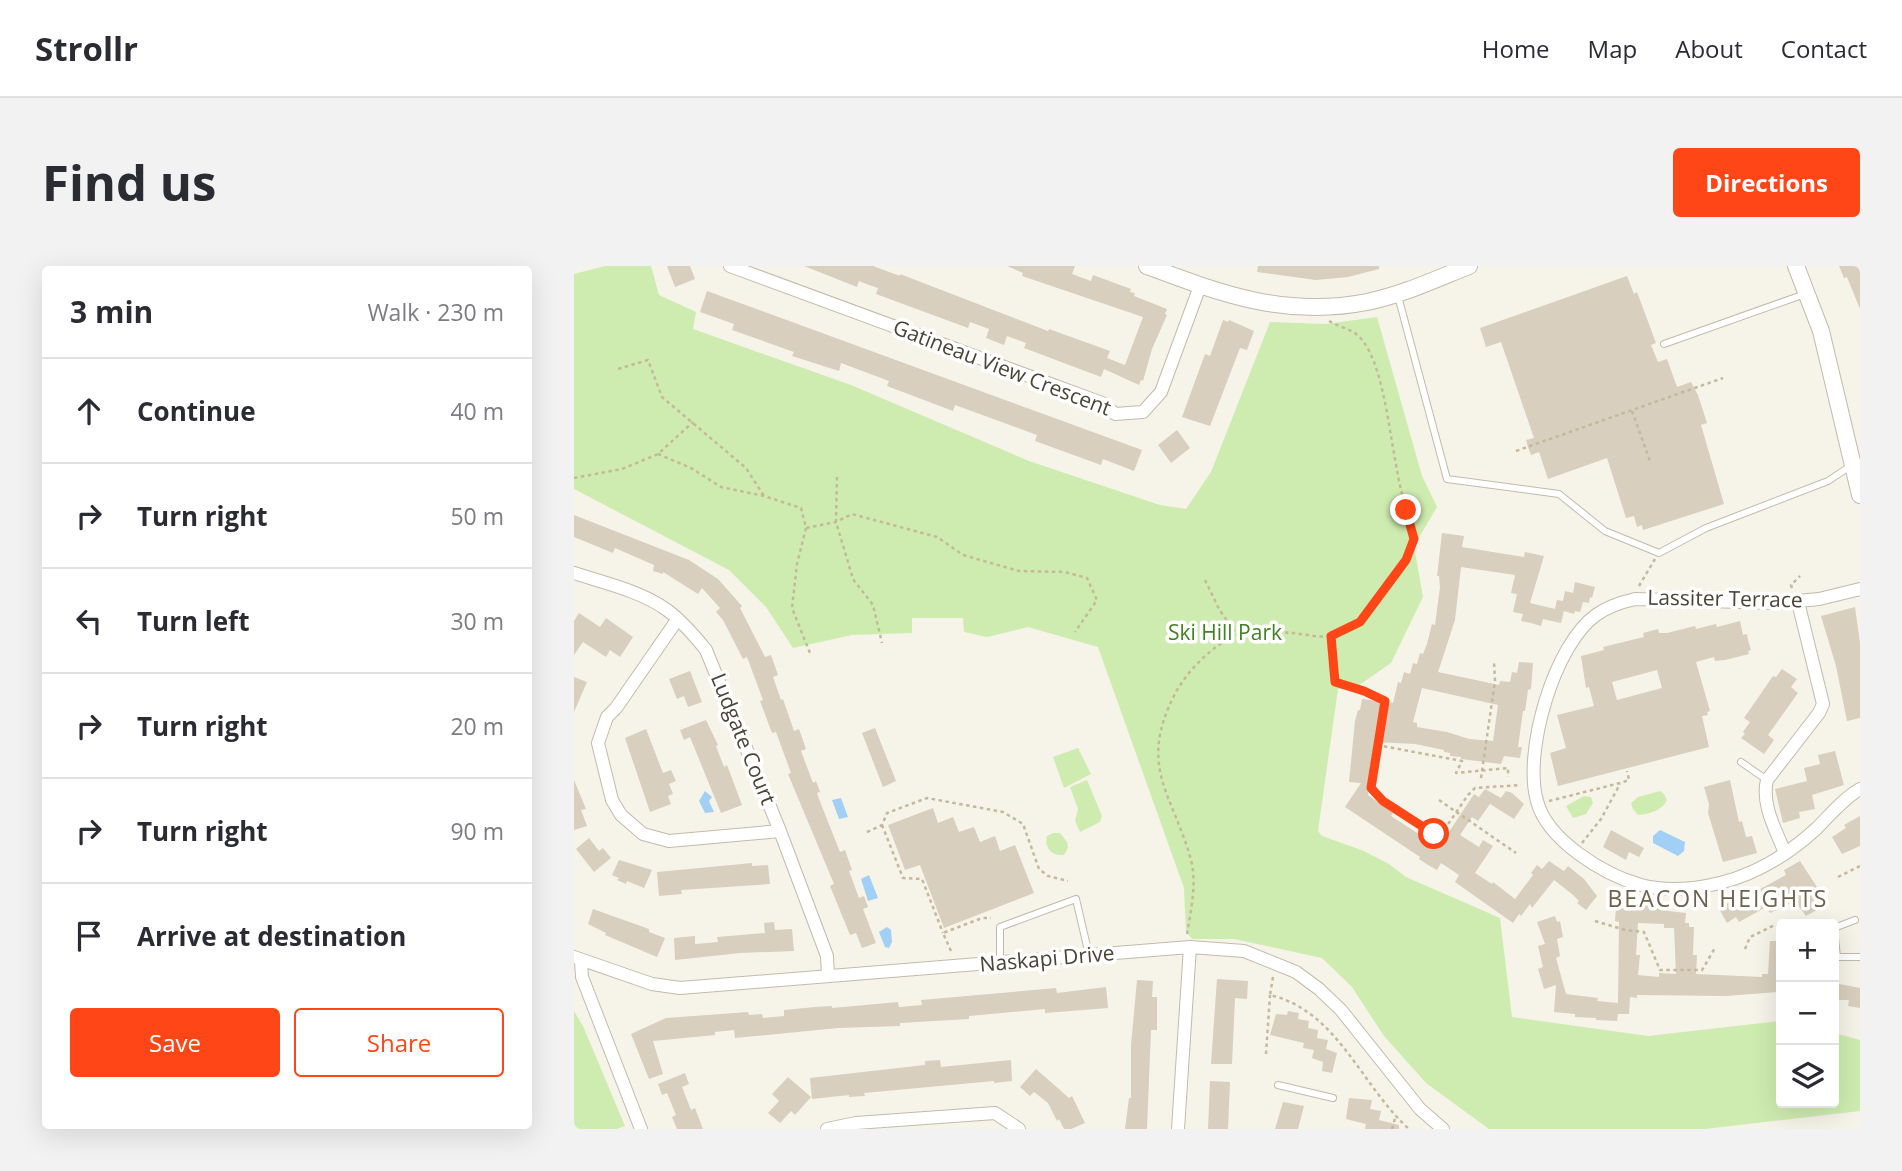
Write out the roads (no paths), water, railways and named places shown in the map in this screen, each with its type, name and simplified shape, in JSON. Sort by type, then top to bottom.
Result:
[{"type":"street","name":"Gatineau View Crescent","points":[[730,266],[1102,403],[1115,414],[1143,412],[1161,392],[1200,286]]},
{"type":"street","points":[[1147,266],[1225,295],[1283,307],[1322,308],[1368,302],[1397,294],[1438,272],[1469,266]]},
{"type":"street","points":[[1796,266],[1821,331],[1856,463],[1860,495]]},
{"type":"street","name":"Ludgate Court","points":[[574,573],[644,597],[667,610],[690,629],[706,650],[780,831],[827,956],[828,976]]},
{"type":"street","name":"Lassiter Terrace","points":[[1860,589],[1798,602],[1749,603],[1644,598],[1623,601],[1596,615],[1563,656],[1536,739],[1532,774],[1538,805],[1545,819],[1575,851],[1601,868],[1642,886],[1683,890],[1722,883],[1756,870],[1814,831],[1860,789]]},
{"type":"street","points":[[1785,853],[1768,811],[1765,790],[1767,780],[1819,713],[1823,704],[1798,602]]},
{"type":"street","points":[[677,620],[617,708],[607,717],[598,743],[612,800],[621,815],[643,834],[668,841],[780,831]]},
{"type":"street","points":[[1178,1129],[1190,947]]},
{"type":"street","name":"Naskapi Drive","points":[[578,959],[652,984],[680,988],[1190,947],[1244,951],[1296,972],[1341,1010],[1420,1109],[1443,1129]]},
{"type":"street","points":[[578,959],[582,976],[641,1129]]},
{"type":"street","points":[[827,1129],[856,1123],[995,1113],[1019,1129]]},
{"type":"lane","points":[[1664,344],[1807,293]]},
{"type":"lane","points":[[1397,294],[1447,480],[1559,494],[1605,531],[1658,553],[1706,528],[1828,481],[1856,463]]},
{"type":"lane","points":[[1741,762],[1767,780]]},
{"type":"lane","points":[[1000,962],[1000,928],[1076,899],[1089,955]]},
{"type":"lane","points":[[1855,920],[1834,928],[1837,957],[1860,957]]},
{"type":"lane","points":[[1278,1085],[1333,1098]]},
{"type":"water","points":[[705,791],[712,797],[709,801],[714,812],[705,813],[699,801]]},
{"type":"water","points":[[841,798],[848,817],[839,819],[832,800]]},
{"type":"water","points":[[1660,830],[1685,842],[1684,851],[1678,856],[1653,843],[1653,836]]},
{"type":"water","points":[[869,875],[878,898],[868,901],[861,879]]},
{"type":"water","points":[[887,927],[891,930],[892,942],[889,948],[885,947],[879,932]]},
{"type":"district","name":"BEACON HEIGHTS","points":[[1718,899]]},
{"type":"park label","name":"Ski Hill Park","points":[[1225,633]]}]
